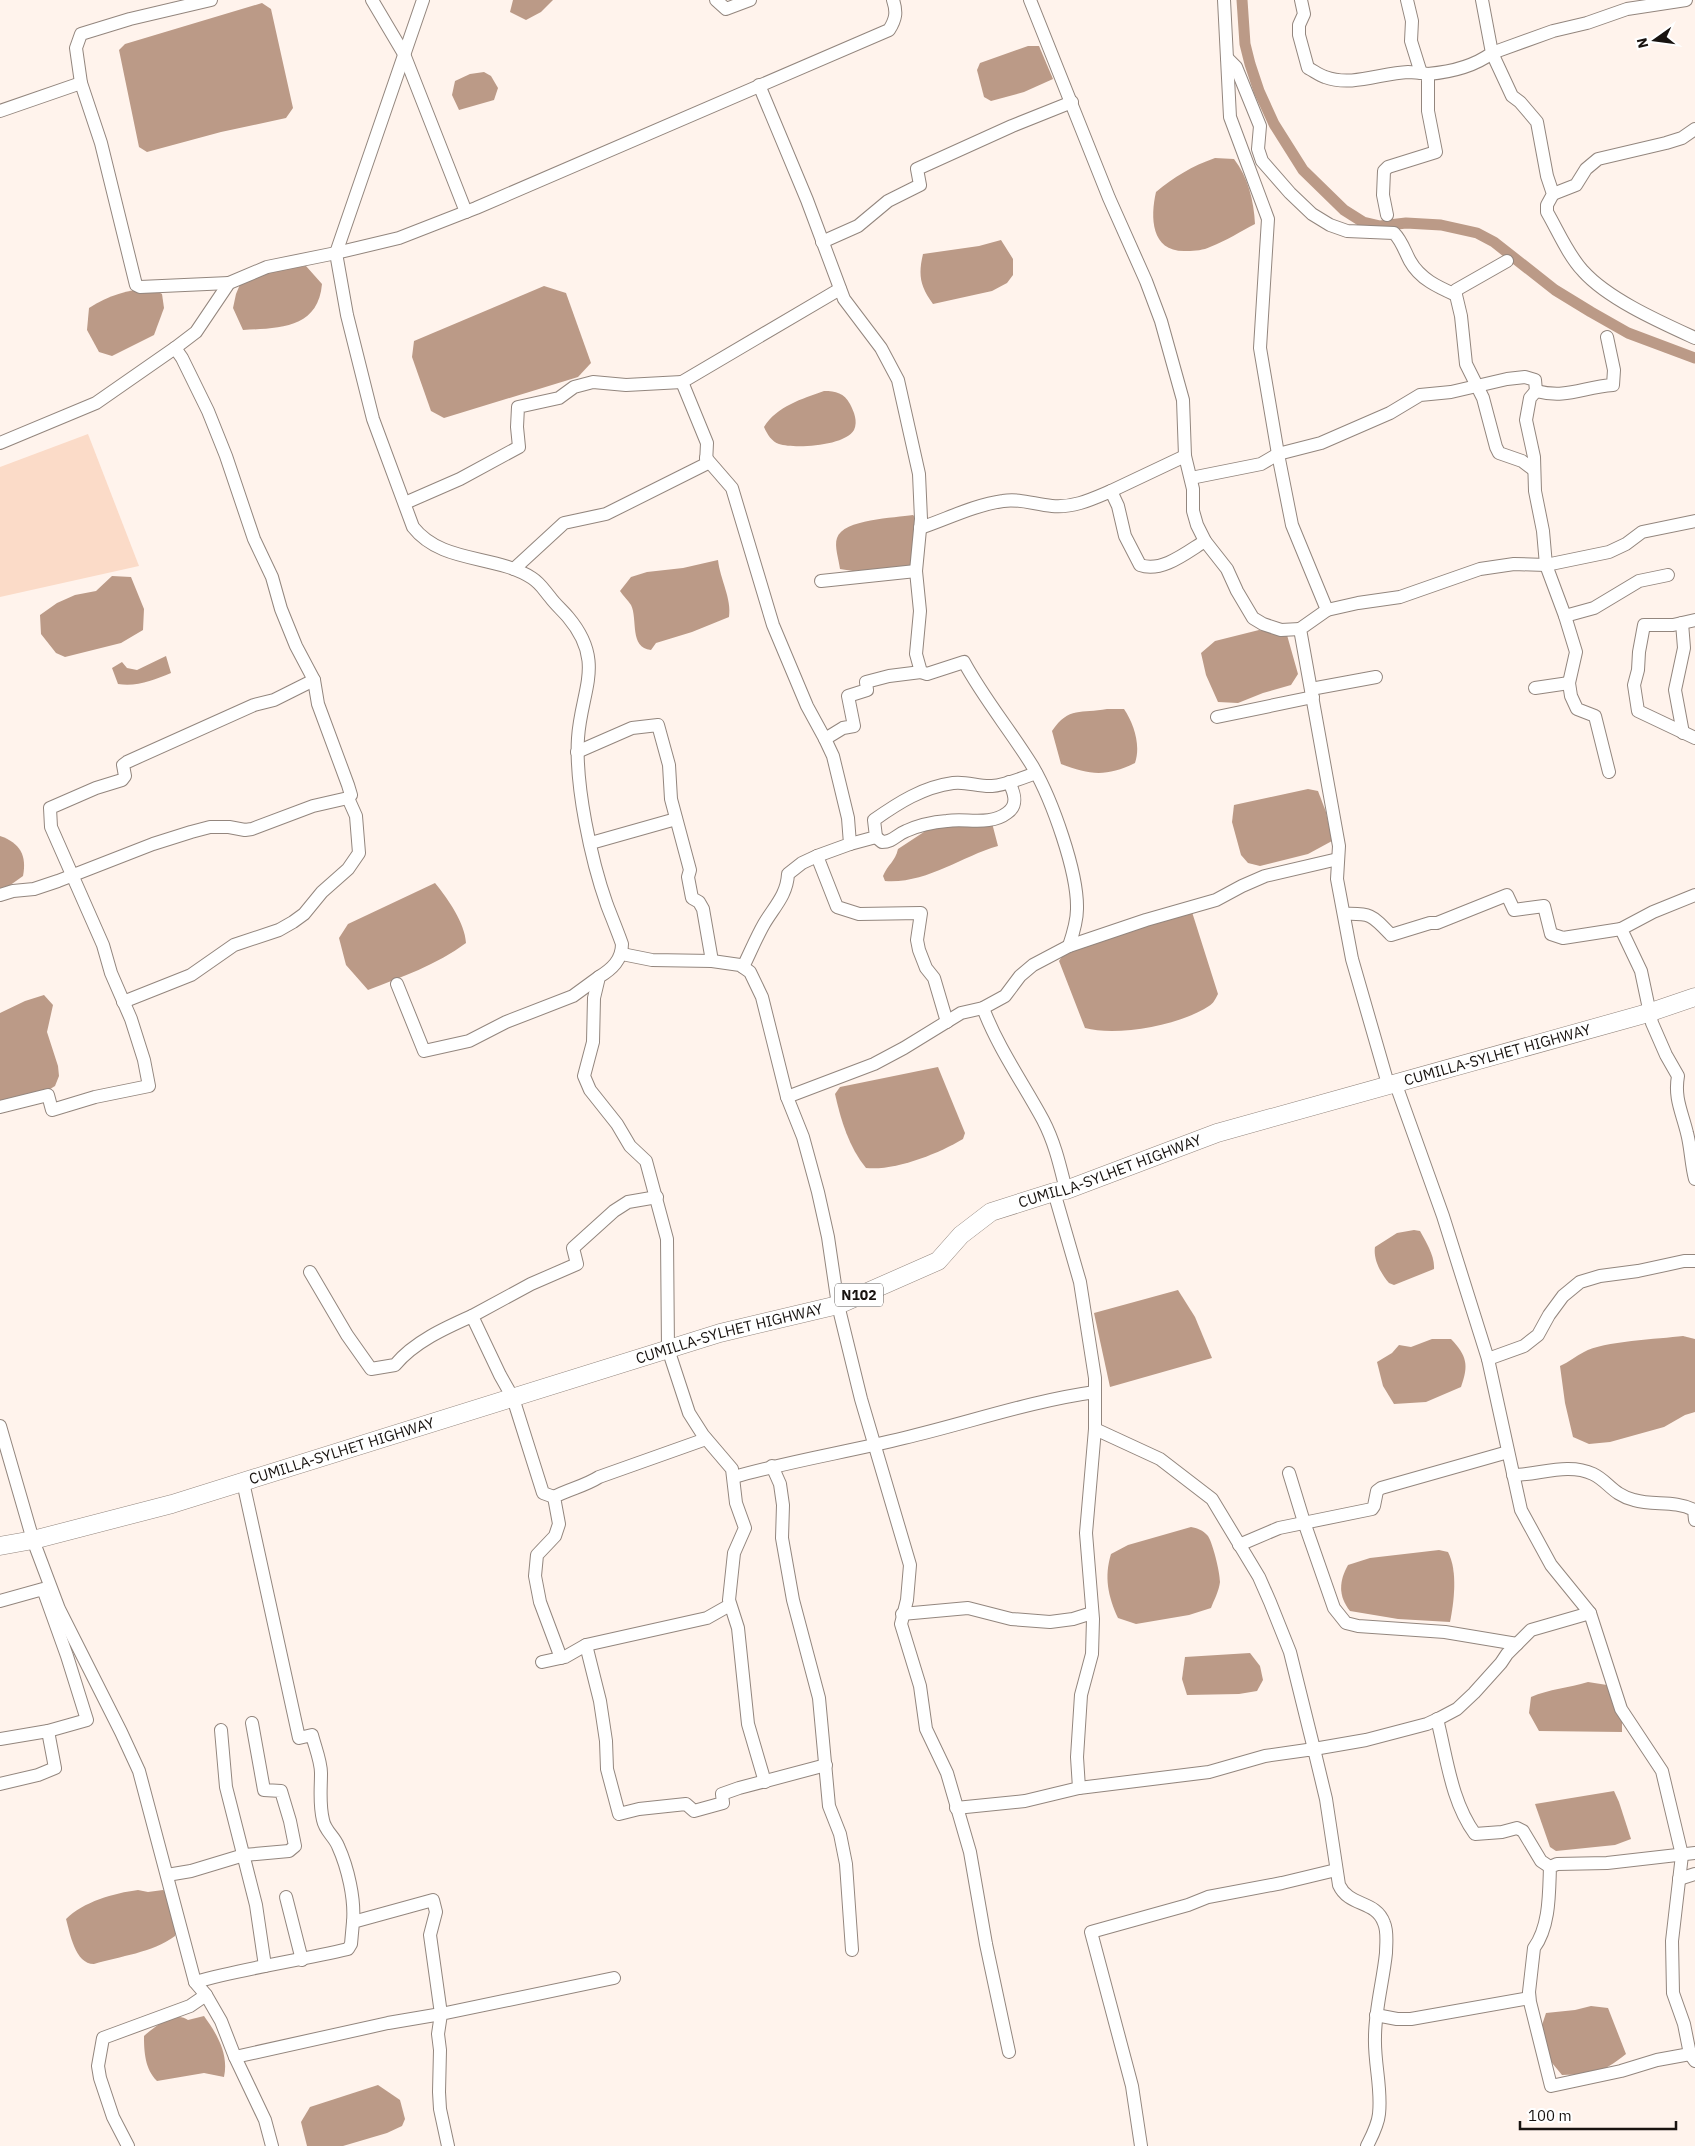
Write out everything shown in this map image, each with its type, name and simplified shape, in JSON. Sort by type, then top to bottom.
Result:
[{"type":"highway","name":"CUMILLA-SYLHET HIGHWAY","points":[[0,1546],[32,1540],[172,1504],[720,1333],[838,1305],[938,1261],[961,1235],[991,1212],[1060,1191],[1217,1133],[1648,1013],[1695,997]]},
{"type":"street","points":[[211,0],[130,19],[81,34],[76,48],[81,82],[101,143],[136,285],[140,287],[230,283],[267,267],[399,238],[466,212],[890,30],[896,20],[893,0]]},
{"type":"street","points":[[372,0],[404,54],[466,212]]},
{"type":"street","points":[[397,984],[424,1050],[469,1041],[506,1022],[572,996],[611,970],[622,954],[622,944],[595,866],[578,772],[579,727],[589,681],[589,667],[579,631],[542,586],[533,578],[514,569],[475,560],[436,547],[421,537],[413,527],[373,419],[347,315],[336,253],[423,0]]},
{"type":"street","points":[[716,0],[726,9],[750,0]]},
{"type":"street","points":[[1030,0],[1072,102],[1108,198],[1146,280],[1161,321],[1183,400],[1185,456],[1193,489],[1193,511],[1197,525],[1205,542],[1224,565],[1253,618],[1263,624],[1281,630],[1300,629],[1327,610],[1400,596],[1480,569],[1514,564],[1546,565],[1609,552],[1626,544],[1642,532],[1695,520]]},
{"type":"street","points":[[1224,0],[1230,117],[1268,219],[1260,348],[1292,525],[1327,610]]},
{"type":"street","points":[[1301,0],[1304,14],[1299,25],[1299,35],[1308,68],[1325,77],[1338,80],[1365,79],[1410,72],[1424,73],[1458,70],[1479,62],[1492,53],[1553,30],[1587,23],[1644,3],[1686,0]]},
{"type":"street","points":[[1387,215],[1383,195],[1384,171],[1388,167],[1436,152],[1428,111],[1424,73],[1411,41],[1412,22],[1407,0]]},
{"type":"street","points":[[1482,0],[1492,53],[1512,96],[1520,102],[1537,122],[1547,176],[1553,194]]},
{"type":"street","points":[[1228,58],[1236,67],[1260,126],[1258,149],[1262,161],[1290,193],[1312,214],[1330,225],[1347,231],[1394,234],[1411,263],[1424,278],[1456,295]]},
{"type":"street","points":[[0,111],[81,82]]},
{"type":"street","points":[[760,85],[807,200],[844,299],[881,348],[898,380],[919,474],[920,528],[916,571],[920,611],[916,654],[921,672]]},
{"type":"street","points":[[822,242],[858,226],[888,202],[920,185],[917,169],[1012,126],[1072,102]]},
{"type":"street","points":[[1695,129],[1682,138],[1666,143],[1598,159],[1586,169],[1576,185],[1553,194],[1547,205],[1547,212],[1582,270],[1598,285],[1641,311],[1695,338]]},
{"type":"street","points":[[1507,261],[1456,290],[1456,295],[1461,316],[1466,364],[1484,398],[1499,453],[1522,461],[1534,470]]},
{"type":"street","points":[[0,443],[96,403],[196,332],[230,283]]},
{"type":"street","points":[[405,503],[460,480],[519,447],[517,427],[518,406],[559,398],[574,387],[593,382],[626,385],[682,382],[840,289]]},
{"type":"street","points":[[1536,391],[1551,395],[1563,395],[1584,389],[1613,385],[1614,370],[1607,337]]},
{"type":"street","points":[[0,895],[13,891],[34,889],[153,844],[191,832],[216,827],[252,829],[313,806],[348,798],[351,795],[318,704],[314,680],[296,646],[281,609],[272,577],[254,539],[226,456],[208,411],[182,358],[175,348]]},
{"type":"street","points":[[1191,478],[1261,464],[1278,454],[1321,443],[1390,413],[1420,395],[1451,392],[1525,377],[1535,380],[1536,391],[1530,398],[1526,420],[1534,457],[1534,486],[1543,531],[1546,565],[1576,652],[1569,683],[1571,696],[1578,709],[1595,716],[1608,772]]},
{"type":"street","points":[[514,569],[564,522],[606,514],[706,464],[707,443],[682,382]]},
{"type":"street","points":[[920,528],[961,512],[1003,500],[1052,506],[1084,503],[1185,456]]},
{"type":"street","points":[[706,458],[732,488],[773,625],[806,706],[833,756],[848,818],[850,844]]},
{"type":"street","points":[[1111,491],[1118,506],[1125,536],[1140,566],[1146,568],[1167,563],[1205,542]]},
{"type":"street","points":[[821,581],[916,571]]},
{"type":"street","points":[[1565,616],[1594,608],[1639,581],[1668,575]]},
{"type":"street","points":[[1689,735],[1638,711],[1634,685],[1644,625],[1682,623],[1695,620]]},
{"type":"street","points":[[1682,623],[1684,648],[1675,690],[1689,735]]},
{"type":"street","points":[[1300,629],[1339,846],[1337,879],[1352,959],[1391,1083],[1443,1216],[1488,1359],[1520,1510],[1551,1565],[1590,1613],[1621,1709],[1662,1771],[1689,1854],[1679,1879],[1672,1941],[1674,1993],[1692,2058],[1656,2060],[1621,2071],[1550,2086],[1529,1998],[1534,1948],[1540,1936],[1548,1904],[1551,1885],[1550,1867]]},
{"type":"street","points":[[825,739],[843,728],[854,726],[848,696],[867,690],[866,682],[889,676],[921,672],[927,674],[964,662],[980,692],[996,709],[1036,773],[1062,838],[1077,893],[1076,922],[1069,946]]},
{"type":"street","points":[[1217,717],[1376,677]]},
{"type":"street","points":[[0,1106],[48,1095],[52,1110],[94,1097],[149,1086],[144,1060],[103,945],[51,827],[50,808],[96,788],[122,780],[125,776],[123,765],[127,762],[254,705],[274,700],[314,680]]},
{"type":"street","points":[[1535,688],[1569,683]]},
{"type":"street","points":[[577,752],[612,738],[627,729],[652,724],[658,726],[669,765],[671,799],[690,870],[688,877],[692,898],[699,902],[703,909],[712,961]]},
{"type":"street","points":[[1009,782],[1015,793],[1014,802],[1006,814],[976,821],[946,821],[904,831],[889,842],[882,842],[876,837],[874,820],[901,801],[924,790],[953,783],[967,782],[991,786],[1036,773]]},
{"type":"street","points":[[123,1002],[190,975],[234,944],[279,930],[304,914],[322,892],[348,869],[359,853],[356,816],[348,798]]},
{"type":"street","points":[[591,842],[676,818]]},
{"type":"street","points":[[743,967],[765,923],[780,902],[787,886],[788,874],[802,863],[817,856],[876,837]]},
{"type":"street","points":[[817,856],[837,907],[859,914],[921,913],[917,940],[919,950],[926,968],[934,978],[947,1022]]},
{"type":"street","points":[[787,1097],[874,1064],[904,1048],[960,1013],[983,1008],[1005,996],[1020,976],[1033,965],[1069,946],[1146,920],[1216,900],[1265,876],[1338,859]]},
{"type":"street","points":[[1344,914],[1366,913],[1380,922],[1392,935],[1430,923],[1437,923],[1507,895],[1514,910],[1544,906],[1551,934],[1569,938],[1620,929],[1653,912],[1695,895]]},
{"type":"street","points":[[1620,929],[1641,972],[1648,1013],[1666,1055],[1678,1076],[1676,1087],[1677,1101],[1687,1132],[1695,1179]]},
{"type":"street","points":[[622,954],[652,960],[712,961],[740,965],[750,972],[762,997],[787,1097],[802,1137],[818,1192],[828,1237],[838,1305],[874,1444],[910,1565],[907,1600],[901,1624],[920,1686],[926,1729],[947,1773],[970,1852],[986,1944],[1009,2052]]},
{"type":"street","points":[[599,977],[594,998],[593,1042],[584,1076],[590,1090],[617,1124],[630,1146],[646,1162],[668,1239],[668,1349],[689,1413],[706,1439],[732,1469],[736,1504],[745,1528],[734,1553],[729,1600],[738,1628],[748,1724],[765,1782]]},
{"type":"street","points":[[983,1008],[995,1036],[1044,1122],[1056,1150],[1060,1191],[1080,1282],[1095,1378],[1095,1429],[1086,1533],[1092,1613],[1092,1654],[1081,1695],[1076,1757],[1079,1788]]},
{"type":"street","points":[[310,1272],[351,1342],[371,1369],[395,1365],[404,1354],[445,1328],[472,1316],[531,1284],[577,1264],[573,1248],[614,1210],[628,1202],[657,1197]]},
{"type":"street","points":[[1488,1359],[1524,1346],[1538,1335],[1549,1315],[1563,1296],[1580,1282],[1600,1276],[1638,1271],[1684,1261],[1695,1262]]},
{"type":"street","points":[[472,1316],[513,1398],[522,1421],[543,1493],[554,1498]]},
{"type":"street","points":[[734,1478],[772,1466],[988,1417],[1038,1401],[1095,1392]]},
{"type":"street","points":[[0,1426],[32,1540],[59,1609],[113,1714],[139,1771],[195,1982],[206,1995],[221,2021],[235,2057],[266,2120],[272,2146]]},
{"type":"street","points":[[1095,1429],[1160,1459],[1212,1499],[1259,1577],[1290,1652],[1326,1799],[1336,1870],[1344,1894],[1354,1901],[1372,1907],[1384,1921],[1386,1929],[1385,1959],[1374,2038],[1380,2096],[1379,2114],[1367,2146]]},
{"type":"street","points":[[554,1498],[565,1491],[587,1485],[599,1477],[706,1439]]},
{"type":"street","points":[[1239,1545],[1279,1528],[1372,1509],[1377,1491],[1381,1488],[1508,1452]]},
{"type":"street","points":[[772,1466],[780,1484],[783,1505],[782,1538],[792,1600],[820,1698],[829,1806],[840,1834],[846,1864],[852,1950]]},
{"type":"street","points":[[1513,1476],[1567,1468],[1586,1471],[1596,1476],[1614,1492],[1631,1500],[1684,1505],[1694,1510],[1695,1516]]},
{"type":"street","points":[[1289,1472],[1334,1608],[1346,1623],[1445,1632],[1517,1644]]},
{"type":"street","points":[[195,1982],[238,1970],[302,1960],[348,1949],[351,1944],[354,1910],[344,1864],[338,1846],[329,1834],[323,1821],[320,1795],[321,1772],[312,1736],[299,1738],[242,1482]]},
{"type":"street","points":[[554,1498],[559,1524],[555,1536],[537,1556],[535,1576],[538,1595],[561,1658]]},
{"type":"street","points":[[0,1601],[43,1589],[87,1720],[48,1731],[0,1739]]},
{"type":"street","points":[[542,1662],[561,1658],[586,1645],[707,1618],[730,1605]]},
{"type":"street","points":[[902,1614],[968,1608],[1011,1619],[1050,1622],[1072,1619],[1092,1613]]},
{"type":"street","points":[[956,1808],[1025,1801],[1079,1788],[1209,1772],[1265,1756],[1366,1740],[1427,1724],[1457,1709],[1531,1630],[1590,1613]]},
{"type":"street","points":[[586,1645],[600,1702],[608,1769],[619,1814],[639,1809],[686,1804],[694,1811],[723,1803],[722,1794],[729,1791],[826,1765]]},
{"type":"street","points":[[1437,1720],[1449,1773],[1464,1820],[1475,1834],[1502,1832],[1517,1828],[1523,1831],[1541,1861],[1550,1867]]},
{"type":"street","points":[[167,1875],[191,1871],[244,1855],[290,1851],[295,1846],[290,1820],[281,1791],[264,1790],[252,1723]]},
{"type":"street","points":[[221,1730],[226,1787],[256,1905],[265,1966]]},
{"type":"street","points":[[0,1784],[55,1768],[48,1731]]},
{"type":"street","points":[[1550,1867],[1557,1864],[1607,1863],[1689,1854]]},
{"type":"street","points":[[1141,2146],[1132,2086],[1091,1932],[1188,1905],[1208,1897],[1282,1883],[1336,1870]]},
{"type":"street","points":[[1679,1879],[1695,1874]]},
{"type":"street","points":[[286,1897],[302,1960]]},
{"type":"street","points":[[353,1922],[433,1900],[436,1912],[430,1935],[441,2014],[438,2034],[440,2050],[440,2109],[448,2146]]},
{"type":"street","points":[[235,2057],[388,2023],[441,2014],[614,1978]]},
{"type":"street","points":[[128,2146],[113,2117],[100,2078],[98,2066],[103,2038],[190,2006],[206,1995]]},
{"type":"street","points":[[1376,2015],[1397,2019],[1411,2019],[1529,1998]]},
{"type":"shaded area","points":[[513,0],[553,0],[541,12],[526,20],[510,12]]},
{"type":"shaded area","points":[[262,3],[271,9],[293,108],[286,118],[221,132],[147,152],[139,147],[119,50],[125,44]]},
{"type":"shaded area","points":[[1028,46],[1039,46],[1053,79],[1024,92],[991,101],[984,97],[977,70],[980,63]]},
{"type":"shaded area","points":[[484,72],[491,76],[498,88],[494,100],[459,110],[452,95],[455,81],[470,74]]},
{"type":"shaded area","points":[[1215,158],[1234,159],[1239,166],[1249,190],[1255,224],[1205,249],[1187,251],[1175,250],[1166,246],[1160,240],[1154,223],[1153,212],[1156,192],[1184,172]]},
{"type":"shaded area","points":[[1001,240],[1013,259],[1013,275],[1007,283],[992,291],[933,304],[925,292],[921,280],[923,254],[979,246]]},
{"type":"shaded area","points":[[306,266],[322,284],[319,299],[313,310],[305,318],[294,323],[270,328],[243,330],[233,308],[241,282],[271,269]]},
{"type":"shaded area","points":[[544,286],[566,293],[591,363],[578,377],[444,418],[431,411],[412,357],[414,341]]},
{"type":"shaded area","points":[[151,288],[162,294],[164,308],[154,335],[112,356],[99,352],[87,330],[89,308],[118,294]]},
{"type":"shaded area","points":[[824,391],[839,393],[850,404],[856,423],[854,430],[849,435],[831,443],[807,446],[786,445],[772,440],[764,427],[769,420],[783,408]]},
{"type":"shaded area","points":[[88,434],[139,566],[0,597],[0,467]]},
{"type":"shaded area","points":[[913,515],[915,517],[911,568],[853,571],[840,569],[836,545],[837,538],[841,532],[849,527],[870,520]]},
{"type":"shaded area","points":[[718,560],[729,603],[729,617],[692,632],[656,643],[651,650],[644,648],[637,639],[631,605],[620,591],[631,577],[647,572],[683,568]]},
{"type":"shaded area","points":[[112,576],[131,577],[144,609],[143,630],[121,643],[65,657],[56,653],[41,634],[40,615],[57,603],[75,595],[96,591]]},
{"type":"shaded area","points":[[1259,630],[1287,635],[1298,674],[1291,685],[1238,703],[1218,702],[1206,675],[1201,653],[1215,641]]},
{"type":"shaded area","points":[[166,656],[171,673],[139,684],[118,684],[112,668],[122,662],[127,668],[137,670]]},
{"type":"shaded area","points":[[1124,709],[1128,715],[1136,735],[1137,756],[1135,763],[1115,771],[1098,773],[1061,764],[1052,731],[1058,723],[1076,712]]},
{"type":"shaded area","points":[[1308,789],[1318,791],[1326,812],[1332,841],[1308,854],[1260,866],[1248,863],[1241,855],[1232,822],[1234,805]]},
{"type":"shaded area","points":[[992,823],[998,846],[929,874],[900,881],[885,881],[883,876],[898,849],[930,828]]},
{"type":"shaded area","points":[[0,836],[13,842],[21,851],[24,869],[23,876],[9,886],[0,889]]},
{"type":"shaded area","points":[[435,883],[459,919],[463,927],[466,943],[431,964],[368,990],[346,965],[339,938],[348,924]]},
{"type":"shaded area","points":[[1192,912],[1218,994],[1212,1004],[1182,1019],[1148,1028],[1114,1031],[1085,1028],[1059,961],[1065,952]]},
{"type":"shaded area","points":[[44,995],[53,1005],[47,1032],[58,1066],[59,1076],[55,1086],[47,1091],[0,1102],[0,1013],[25,1001]]},
{"type":"shaded area","points":[[938,1067],[965,1133],[963,1139],[929,1156],[903,1164],[890,1167],[866,1168],[846,1133],[835,1094],[840,1087]]},
{"type":"shaded area","points":[[1414,1230],[1420,1231],[1427,1244],[1432,1254],[1434,1269],[1394,1285],[1389,1283],[1378,1266],[1375,1247],[1397,1233]]},
{"type":"shaded area","points":[[1178,1290],[1195,1317],[1212,1358],[1110,1387],[1094,1313]]},
{"type":"shaded area","points":[[1683,1336],[1695,1339],[1695,1412],[1685,1415],[1664,1427],[1610,1442],[1589,1444],[1573,1437],[1565,1403],[1560,1366],[1584,1352],[1604,1345]]},
{"type":"shaded area","points":[[1432,1339],[1451,1339],[1460,1351],[1466,1367],[1461,1387],[1426,1402],[1394,1404],[1383,1386],[1377,1362],[1392,1353],[1399,1345],[1411,1347]]},
{"type":"shaded area","points":[[1191,1527],[1204,1532],[1208,1536],[1216,1558],[1220,1582],[1211,1608],[1189,1615],[1136,1624],[1118,1618],[1108,1586],[1111,1554],[1128,1545]]},
{"type":"shaded area","points":[[1439,1550],[1448,1552],[1453,1568],[1454,1596],[1450,1622],[1398,1619],[1350,1611],[1343,1600],[1341,1588],[1348,1565],[1370,1558]]},
{"type":"shaded area","points":[[1250,1653],[1260,1666],[1263,1680],[1257,1691],[1239,1694],[1187,1695],[1182,1679],[1185,1657]]},
{"type":"shaded area","points":[[1588,1682],[1607,1685],[1622,1719],[1622,1732],[1539,1731],[1529,1713],[1531,1697]]},
{"type":"shaded area","points":[[1614,1791],[1631,1839],[1615,1845],[1556,1851],[1550,1847],[1535,1804]]},
{"type":"shaded area","points":[[138,1890],[148,1892],[163,1890],[166,1892],[175,1936],[146,1950],[94,1964],[82,1959],[74,1947],[66,1919],[81,1908],[99,1899]]},
{"type":"shaded area","points":[[1591,2006],[1608,2008],[1626,2054],[1610,2066],[1597,2072],[1562,2075],[1548,2058],[1540,2031],[1546,2013]]},
{"type":"shaded area","points":[[204,2016],[221,2045],[225,2060],[224,2077],[204,2073],[157,2081],[148,2066],[144,2036],[159,2024],[171,2018],[183,2017],[188,2020]]},
{"type":"shaded area","points":[[378,2085],[400,2100],[405,2119],[402,2126],[387,2133],[343,2146],[307,2146],[301,2122],[310,2107]]},
{"type":"waterway","points":[[1242,0],[1245,44],[1250,64],[1259,91],[1274,124],[1303,170],[1344,210],[1363,222],[1380,226],[1406,223],[1441,225],[1477,233],[1494,242],[1555,290],[1591,312],[1628,333],[1695,358]]}]
